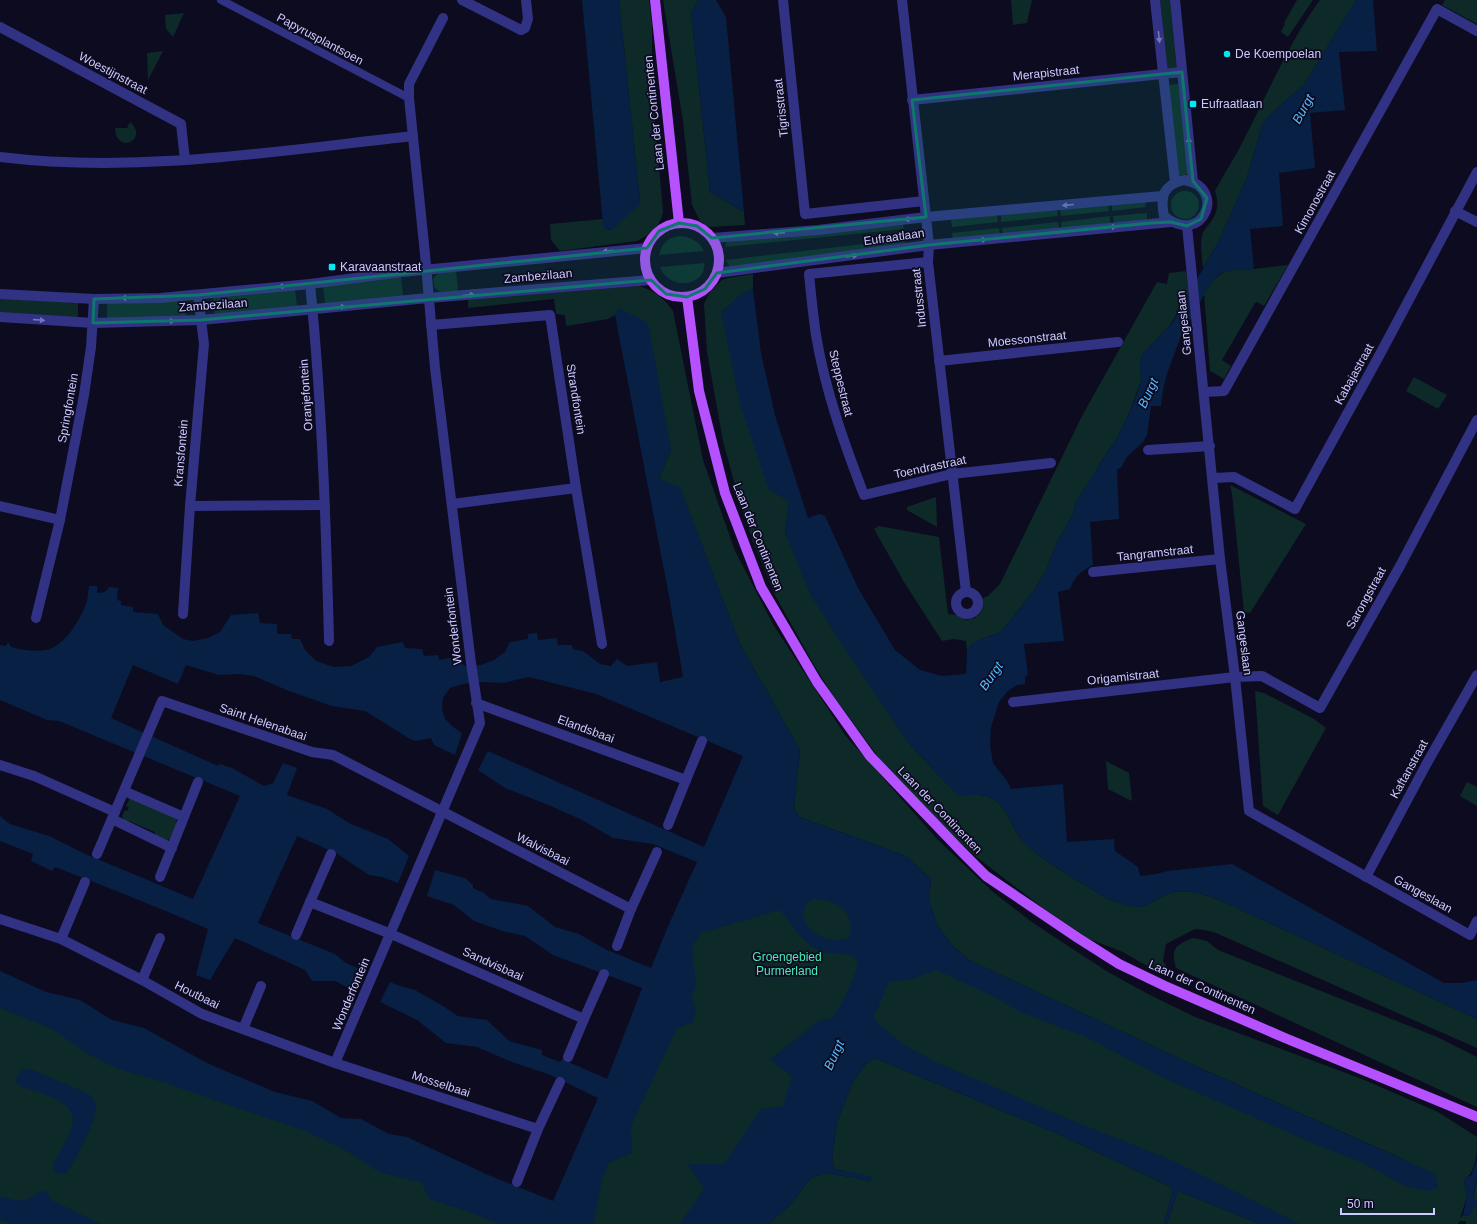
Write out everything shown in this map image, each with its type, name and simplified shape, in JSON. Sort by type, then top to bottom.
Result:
[{"type":"main road","name":"Laan der Continenten","points":[[655,0],[679,223]]},
{"type":"main road","points":[[679,223],[688,224],[697,226],[712,238],[718,251],[719,259],[717,273],[705,290],[687,297],[676,297],[666,294],[651,280],[646,270],[645,259],[647,248],[652,238],[659,231],[668,226],[679,223]]},
{"type":"main road","name":"Laan der Continenten","points":[[687,297],[698,391],[725,493],[760,587],[817,682],[870,756],[963,853],[986,876],[1119,964],[1165,986],[1285,1038],[1477,1118]]},
{"type":"street","name":"Papyrusplantsoen","points":[[222,0],[409,98]]},
{"type":"street","points":[[462,0],[521,30],[525,28],[528,19],[526,0]]},
{"type":"street","name":"Tigrisstraat","points":[[783,0],[805,214],[924,202]]},
{"type":"street","name":"Indusstraat","points":[[902,0],[929,245],[928,262],[966,592]]},
{"type":"street","points":[[1155,0],[1175,182]]},
{"type":"street","points":[[1175,0],[1192,181]]},
{"type":"street","name":"Kimonostraat","points":[[1204,392],[1224,390],[1437,9],[1477,31]]},
{"type":"street","points":[[428,298],[409,98],[409,84],[443,18]]},
{"type":"street","name":"Woestijnstraat","points":[[0,27],[181,124],[185,160]]},
{"type":"street","name":"Merapistraat","points":[[912,100],[1182,72]]},
{"type":"street","points":[[0,157],[80,164],[185,160],[413,136]]},
{"type":"street","name":"Kabajastraat","points":[[1213,478],[1234,477],[1294,509],[1386,343],[1477,172]]},
{"type":"street","points":[[1184,180],[1192,181],[1199,185],[1207,198],[1205,213],[1201,219],[1187,226],[1171,222],[1164,216],[1162,196],[1167,188],[1175,182],[1184,180]]},
{"type":"street","name":"Eufraatlaan","points":[[712,238],[818,230],[926,217],[1162,196]]},
{"type":"street","points":[[1455,211],[1477,222]]},
{"type":"street","name":"Eufraatlaan","points":[[717,273],[929,245],[1151,222],[1171,222]]},
{"type":"street","name":"Gangeslaan","points":[[1187,226],[1220,559],[1235,677],[1249,811],[1470,935],[1477,921]]},
{"type":"street","name":"Zambezilaan","points":[[0,294],[94,299],[160,298],[310,284],[426,270],[647,248]]},
{"type":"street","name":"Steppestraat","points":[[864,495],[845,447],[829,392],[816,335],[809,274],[928,262]]},
{"type":"street","name":"Zambezilaan","points":[[0,317],[93,324],[201,320],[428,298],[651,280]]},
{"type":"street","name":"Oranjefontein","points":[[310,284],[319,384],[325,505],[328,641]]},
{"type":"street","name":"Kransfontein","points":[[183,614],[190,506],[204,344],[198,294]]},
{"type":"street","name":"Wonderfontein","points":[[335,1064],[480,723],[471,663],[428,298]]},
{"type":"street","name":"Springfontein","points":[[36,618],[60,520],[84,395],[91,347],[94,299]]},
{"type":"street","name":"Strandfontein","points":[[431,325],[550,315],[576,488],[602,644]]},
{"type":"street","name":"Moessonstraat","points":[[939,361],[1118,342]]},
{"type":"street","name":"Sarongstraat","points":[[1235,677],[1262,676],[1320,708],[1400,566],[1477,420]]},
{"type":"street","points":[[1148,450],[1210,446]]},
{"type":"street","name":"Toendrastraat","points":[[864,495],[952,474],[1051,463]]},
{"type":"street","points":[[452,504],[576,488]]},
{"type":"street","points":[[190,506],[325,505]]},
{"type":"street","points":[[0,506],[60,520]]},
{"type":"street","name":"Tangramstraat","points":[[1093,572],[1220,559]]},
{"type":"street","name":"Kaftanstraat","points":[[1366,877],[1427,763],[1477,675]]},
{"type":"street","name":"Origamistraat","points":[[1013,702],[1235,677]]},
{"type":"street","name":"Saint Helenabaai","points":[[97,854],[162,701],[312,752],[333,755],[442,812]]},
{"type":"street","name":"Elandsbaai","points":[[476,703],[686,780]]},
{"type":"street","points":[[668,825],[702,741]]},
{"type":"street","points":[[0,764],[34,776],[114,816],[172,848]]},
{"type":"street","points":[[160,877],[198,782]]},
{"type":"street","points":[[124,791],[184,817]]},
{"type":"street","name":"Walvisbaai","points":[[442,812],[631,909]]},
{"type":"street","points":[[617,946],[631,909],[657,852]]},
{"type":"street","points":[[296,935],[331,854]]},
{"type":"street","points":[[61,939],[85,882]]},
{"type":"street","points":[[310,902],[391,934]]},
{"type":"street","name":"Houtbaai","points":[[0,918],[61,939],[142,980],[202,1014],[335,1064]]},
{"type":"street","name":"Sandvisbaai","points":[[391,934],[584,1019]]},
{"type":"street","points":[[142,980],[160,938]]},
{"type":"street","points":[[568,1057],[604,974]]},
{"type":"street","points":[[243,1029],[261,986]]},
{"type":"street","name":"Mosselbaai","points":[[335,1064],[538,1129]]},
{"type":"street","points":[[517,1182],[538,1129],[560,1082]]},
{"type":"highlighted area","points":[[1182,72],[1193,181],[1207,198],[1201,219],[1187,226],[1171,222],[1151,223],[929,245],[717,273],[705,289],[687,297],[666,294],[651,280],[201,320],[93,323],[94,299],[198,295],[647,248],[659,231],[679,223],[697,226],[712,238],[926,217],[912,100]]},
{"type":"green space","points":[[619,0],[649,0],[652,24],[652,86],[663,212],[662,217],[654,230],[637,241],[560,251],[551,240],[550,224],[603,219],[603,224],[609,230],[613,229],[640,201]]},
{"type":"green space","points":[[663,0],[699,0],[691,12],[710,192],[744,212],[745,225],[709,227],[700,221],[692,205],[683,121]]},
{"type":"green space","points":[[1011,0],[1032,0],[1027,23],[1013,25]]},
{"type":"green space","points":[[1160,0],[1170,0],[1177,70],[1167,71]]},
{"type":"green space","points":[[1297,0],[1313,0],[1288,37],[1281,32],[1285,24],[1284,23]]},
{"type":"green space","points":[[1320,0],[1356,0],[1304,85],[1263,122],[1247,177],[1219,241],[1203,268],[1201,240],[1204,231],[1213,219],[1216,211],[1217,199],[1215,191],[1238,151],[1287,53],[1308,17]]},
{"type":"green space","points":[[1445,0],[1477,0],[1477,24],[1442,5]]},
{"type":"green space","points":[[184,13],[173,37],[166,29],[165,15]]},
{"type":"green space","points":[[163,51],[148,80],[147,53]]},
{"type":"green space","points":[[1179,84],[1189,174],[1178,176],[1169,85]]},
{"type":"green space","points":[[130,122],[135,128],[136,134],[134,139],[125,143],[117,136],[115,128],[127,128]]},
{"type":"green space","points":[[1185,191],[1195,195],[1199,205],[1195,215],[1185,219],[1175,215],[1171,205],[1175,195]]},
{"type":"green space","points":[[1145,200],[1146,207],[1112,211],[1112,204]]},
{"type":"green space","points":[[1108,204],[1109,211],[1061,216],[1060,209]]},
{"type":"green space","points":[[1057,209],[1058,216],[1001,222],[1001,215]]},
{"type":"green space","points":[[1147,213],[1147,220],[1114,223],[1113,216]]},
{"type":"green space","points":[[997,215],[998,222],[952,227],[951,220]]},
{"type":"green space","points":[[1110,216],[1110,223],[1062,229],[1061,222]]},
{"type":"green space","points":[[1058,222],[1059,229],[1003,235],[1002,228]]},
{"type":"green space","points":[[903,225],[904,229],[725,247],[727,240]]},
{"type":"green space","points":[[999,228],[1000,235],[953,240],[952,233]]},
{"type":"green space","points":[[679,236],[694,240],[704,251],[659,255],[662,247],[668,240]]},
{"type":"green space","points":[[898,240],[905,241],[905,245],[730,267],[726,260]]},
{"type":"green space","points":[[705,263],[703,272],[699,278],[687,283],[680,283],[668,278],[660,267]]},
{"type":"green space","points":[[1288,265],[1264,306],[1257,302],[1255,303],[1222,360],[1231,366],[1224,379],[1210,371],[1204,293],[1212,281],[1222,273],[1233,270]]},
{"type":"green space","points":[[456,271],[458,291],[440,292],[434,287],[433,279],[438,273]]},
{"type":"green space","points":[[1186,271],[1189,293],[1170,325],[1142,355],[1140,362],[1141,381],[1128,416],[1116,440],[1077,500],[1073,514],[1057,542],[1047,568],[1035,589],[1001,632],[972,644],[967,651],[966,641],[954,639],[942,641],[904,582],[874,529],[879,526],[939,537],[948,614],[958,615],[966,620],[975,618],[981,612],[982,607],[980,599],[988,596],[1000,584],[1082,416],[1157,282],[1167,284],[1169,273]]},
{"type":"green space","points":[[753,274],[753,289],[742,293],[789,502],[785,533],[907,741],[942,779],[958,795],[987,796],[997,802],[1006,812],[1019,836],[1029,847],[1050,863],[1106,898],[1125,905],[1140,907],[1170,893],[1181,891],[1212,897],[1477,1019],[1477,1048],[1216,933],[1195,929],[1166,944],[1163,961],[1174,979],[1123,952],[1089,939],[1043,908],[975,856],[887,769],[830,691],[775,595],[752,539],[733,478],[723,441],[707,352],[704,304],[710,292],[722,280]]},
{"type":"green space","points":[[401,277],[403,296],[325,304],[323,285]]},
{"type":"green space","name":"Groengebied Purmerland","points":[[639,286],[650,290],[659,296],[673,311],[703,460],[735,551],[774,626],[845,735],[937,839],[993,892],[1033,923],[1108,972],[1195,1017],[1362,1079],[1438,1112],[1477,1137],[1474,1166],[1472,1172],[1464,1181],[1467,1196],[1460,1219],[1463,1215],[1469,1216],[1477,1179],[1477,1224],[1466,1224],[1466,1221],[1460,1221],[1458,1224],[1288,1224],[851,1037],[736,1224],[561,1224],[730,853],[850,878],[955,966],[1416,1165],[1200,1068],[969,960],[953,946],[938,927],[929,900],[931,879],[906,856],[799,817],[794,808],[800,750],[739,642],[680,488],[659,479],[671,449],[619,308],[615,315],[608,319],[566,326],[565,315],[556,314],[554,299],[468,308],[468,299]]},
{"type":"green space","points":[[295,288],[297,307],[215,315],[213,297]]},
{"type":"green space","points":[[0,297],[78,303],[78,321],[0,314]]},
{"type":"green space","points":[[185,299],[186,319],[107,321],[107,303]]},
{"type":"green space","points":[[1414,377],[1447,395],[1438,409],[1406,391]]},
{"type":"green space","points":[[1230,485],[1306,524],[1250,613],[1244,612]]},
{"type":"green space","points":[[936,497],[937,527],[907,510],[907,507]]},
{"type":"green space","points":[[1255,691],[1264,693],[1314,719],[1326,728],[1278,815],[1263,806]]},
{"type":"green space","points":[[1106,761],[1129,773],[1132,801],[1108,789]]},
{"type":"green space","points":[[1467,782],[1477,787],[1477,806],[1460,796]]},
{"type":"green space","points":[[130,798],[176,818],[176,826],[170,839],[164,841],[154,836],[155,832],[129,821],[128,823],[124,820],[122,816],[125,810],[127,811],[129,808],[126,806]]},
{"type":"green space","points":[[1193,938],[1207,941],[1218,950],[1437,1037],[1477,1057],[1477,1107],[1176,968],[1174,952],[1176,948],[1182,943]]},
{"type":"green space","points":[[0,989],[557,1224],[0,1224]]},
{"type":"green space","points":[[875,1058],[1058,1134],[1171,1187],[1173,1191],[1164,1224],[768,1224],[789,1206],[811,1178],[823,1173],[858,1178],[870,1182],[847,1172],[835,1169],[832,1160],[837,1122],[853,1081],[866,1064]]},
{"type":"green space","points":[[1178,1191],[1260,1224],[1167,1224]]},
{"type":"water","points":[[582,0],[619,0],[640,201],[639,205],[613,229],[605,230],[603,224]]},
{"type":"water","points":[[699,0],[716,0],[726,17],[744,212],[710,192],[691,12]]},
{"type":"water","name":"Burgt","points":[[1356,0],[1373,0],[1377,51],[1339,52],[1345,110],[1310,113],[1315,168],[1279,173],[1283,226],[1250,229],[1254,269],[1233,270],[1221,273],[1212,281],[1182,333],[1167,374],[1161,406],[1151,406],[1147,435],[1143,442],[1126,458],[1121,468],[1117,469],[1119,519],[1090,522],[1093,565],[1079,574],[1070,589],[1058,592],[1064,641],[1024,644],[1028,675],[1025,677],[1025,684],[1017,685],[1008,691],[999,702],[991,727],[990,744],[993,763],[1007,781],[1011,789],[1063,784],[1067,842],[1114,839],[1115,851],[1138,867],[1140,876],[1168,871],[1232,864],[1444,983],[1462,983],[1477,980],[1477,1019],[1206,895],[1187,891],[1174,892],[1166,894],[1140,907],[1125,905],[1106,898],[1050,863],[1029,847],[1019,836],[1006,812],[997,802],[987,796],[958,795],[907,741],[810,594],[785,533],[789,502],[768,488],[740,404],[721,312],[742,293],[753,289],[761,353],[775,415],[808,518],[819,514],[825,516],[858,588],[895,650],[920,670],[942,676],[966,674],[967,651],[972,644],[1001,632],[1035,589],[1047,568],[1057,542],[1073,514],[1077,500],[1116,440],[1138,391],[1141,381],[1140,362],[1142,355],[1172,323],[1219,241],[1247,177],[1263,122],[1304,85]]},
{"type":"water","name":"Burgt","points":[[619,308],[648,323],[671,449],[659,479],[680,487],[739,642],[800,750],[794,808],[799,817],[906,856],[931,879],[929,900],[938,927],[953,946],[969,960],[1200,1068],[1435,1174],[1438,1187],[1430,1191],[1405,1186],[1361,1162],[1317,1145],[1166,1079],[1086,1037],[1020,1012],[998,999],[937,970],[912,979],[889,982],[874,1017],[878,1024],[906,1046],[938,1063],[1071,1120],[1169,1159],[1300,1224],[1260,1224],[1178,1191],[1167,1224],[1164,1224],[1173,1191],[1171,1187],[1058,1134],[875,1058],[866,1064],[853,1081],[837,1122],[832,1160],[835,1169],[862,1174],[873,1178],[870,1182],[858,1178],[823,1173],[811,1178],[789,1206],[768,1224],[680,1224],[704,1189],[688,1164],[724,1164],[761,1109],[783,1106],[792,1077],[770,1059],[819,1021],[832,1018],[847,992],[858,964],[854,957],[842,953],[827,953],[810,946],[780,910],[701,933],[692,946],[696,985],[692,997],[696,1011],[692,1023],[677,1028],[631,1126],[632,1153],[609,1163],[602,1179],[594,1224],[499,1224],[469,1212],[429,1199],[422,1183],[379,1172],[345,1150],[305,1131],[165,1083],[116,1068],[90,1055],[52,1029],[0,1008],[0,971],[46,992],[80,1000],[112,1020],[144,1028],[207,1063],[275,1092],[312,1101],[341,1118],[361,1119],[389,1134],[407,1137],[486,1174],[553,1201],[598,1098],[548,1074],[512,1062],[477,1047],[446,1043],[417,1020],[380,1002],[390,982],[415,990],[458,1016],[487,1020],[509,1041],[542,1050],[542,1055],[560,1062],[562,1059],[607,1079],[642,988],[553,955],[525,936],[502,931],[474,921],[454,905],[427,896],[435,870],[465,878],[473,885],[473,888],[484,893],[491,899],[528,906],[555,927],[579,934],[605,949],[651,968],[697,862],[653,844],[613,838],[580,819],[505,788],[478,770],[488,751],[704,847],[743,756],[596,694],[529,677],[503,683],[482,682],[463,684],[450,688],[443,698],[442,709],[445,719],[462,733],[455,755],[434,745],[431,738],[416,741],[410,739],[365,711],[332,706],[289,691],[254,676],[240,674],[219,675],[186,665],[178,684],[133,665],[111,718],[218,766],[220,764],[232,768],[264,786],[273,783],[283,763],[297,768],[287,795],[327,809],[349,823],[388,839],[409,856],[398,883],[382,877],[369,875],[336,853],[297,836],[258,923],[335,954],[346,963],[362,970],[353,990],[335,981],[312,981],[305,970],[235,938],[210,980],[196,975],[208,929],[55,867],[52,871],[31,861],[33,854],[0,841],[0,816],[10,824],[49,836],[83,853],[193,899],[240,796],[59,721],[47,720],[0,700],[0,645],[6,646],[8,642],[11,647],[33,651],[42,651],[53,648],[65,638],[80,618],[87,602],[89,586],[97,586],[97,593],[105,592],[109,587],[118,588],[117,600],[121,601],[121,605],[133,607],[133,612],[158,614],[163,625],[183,639],[193,641],[208,638],[220,632],[231,615],[258,613],[260,623],[277,624],[277,634],[291,634],[292,639],[300,639],[305,650],[316,661],[334,667],[351,666],[369,657],[377,647],[403,642],[405,648],[422,649],[424,656],[438,655],[439,660],[449,658],[466,666],[481,665],[494,660],[505,652],[510,642],[528,639],[528,634],[537,633],[538,640],[557,638],[558,645],[572,645],[573,649],[583,651],[600,664],[611,666],[617,659],[627,666],[657,662],[660,682],[683,677],[615,315]],"holes":[[[814,899],[830,901],[843,909],[850,921],[851,929],[849,937],[838,940],[828,939],[818,935],[805,921],[803,913],[806,905]]]},
{"type":"water","points":[[23,1069],[30,1069],[87,1093],[95,1102],[96,1109],[91,1128],[66,1174],[53,1171],[53,1165],[72,1126],[72,1114],[68,1108],[54,1098],[20,1086],[16,1080]]},
{"type":"water","points":[[1477,1160],[1477,1179],[1473,1195],[1477,1203],[1469,1216],[1463,1215],[1467,1196],[1464,1181],[1465,1177],[1471,1176]]},
{"type":"water","points":[[41,1191],[47,1192],[51,1200],[101,1224],[10,1224],[0,1219],[0,1196],[21,1200],[30,1198]]},
{"type":"place","name":"De Koempoelan","points":[[1227,54]]},
{"type":"place","name":"Eufraatlaan","points":[[1193,104]]},
{"type":"place","name":"Karavaanstraat","points":[[332,267]]}]
